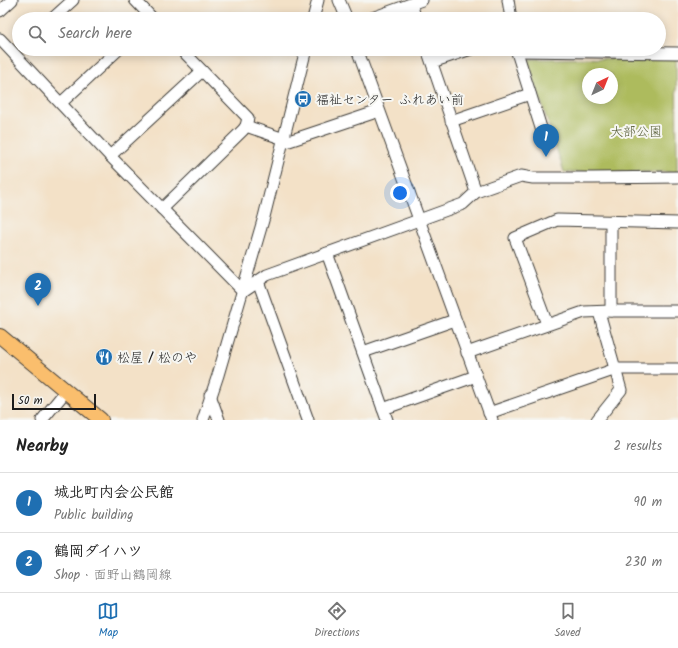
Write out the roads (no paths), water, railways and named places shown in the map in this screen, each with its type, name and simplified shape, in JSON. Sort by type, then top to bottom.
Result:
[{"type":"main road","points":[[0,336],[101,420]]},
{"type":"street","points":[[0,11],[12,0]]},
{"type":"street","points":[[60,12],[73,0]]},
{"type":"street","points":[[134,0],[145,12]]},
{"type":"street","points":[[315,12],[318,0]]},
{"type":"street","points":[[339,0],[344,12]]},
{"type":"street","points":[[389,12],[422,0]]},
{"type":"street","points":[[508,0],[510,12]]},
{"type":"street","points":[[411,4],[414,12]]},
{"type":"street","points":[[0,39],[12,48]]},
{"type":"street","points":[[666,54],[678,54]]},
{"type":"street","points":[[21,56],[61,103],[110,156],[243,291]]},
{"type":"street","points":[[61,103],[111,56]]},
{"type":"street","points":[[162,209],[246,126],[248,118],[188,56]]},
{"type":"street","points":[[203,420],[243,291],[284,141],[304,56]]},
{"type":"street","points":[[359,56],[490,417],[616,369],[678,369]]},
{"type":"street","points":[[430,56],[476,192]]},
{"type":"street","points":[[432,62],[450,56]]},
{"type":"street","points":[[519,56],[542,131]]},
{"type":"street","points":[[110,156],[202,71]]},
{"type":"street","points":[[451,121],[530,94]]},
{"type":"street","points":[[246,126],[284,141],[379,111]]},
{"type":"street","points":[[243,291],[267,274],[463,204],[476,192],[521,176],[533,178],[678,178]]},
{"type":"street","points":[[547,324],[515,238],[557,220],[678,223]]},
{"type":"street","points":[[611,221],[611,311]]},
{"type":"street","points":[[327,253],[387,420]]},
{"type":"street","points":[[258,281],[308,420]]},
{"type":"street","points":[[467,353],[584,312],[678,311]]},
{"type":"street","points":[[597,420],[621,390],[599,312]]},
{"type":"street","points":[[363,352],[455,320]]},
{"type":"street","points":[[383,408],[476,376]]},
{"type":"street","points":[[42,420],[66,391]]},
{"type":"street","points":[[210,395],[219,420]]},
{"type":"place","name":"福祉センター ふれあい前","points":[[303,99]]},
{"type":"place","name":"城北町内会公民館","points":[[546,157]]},
{"type":"place","name":"鶴岡ダイハツ","points":[[38,306]]},
{"type":"place","name":"松屋 / 松のや","points":[[104,357]]},
{"type":"park label","name":"大部公園","points":[[636,131]]}]
